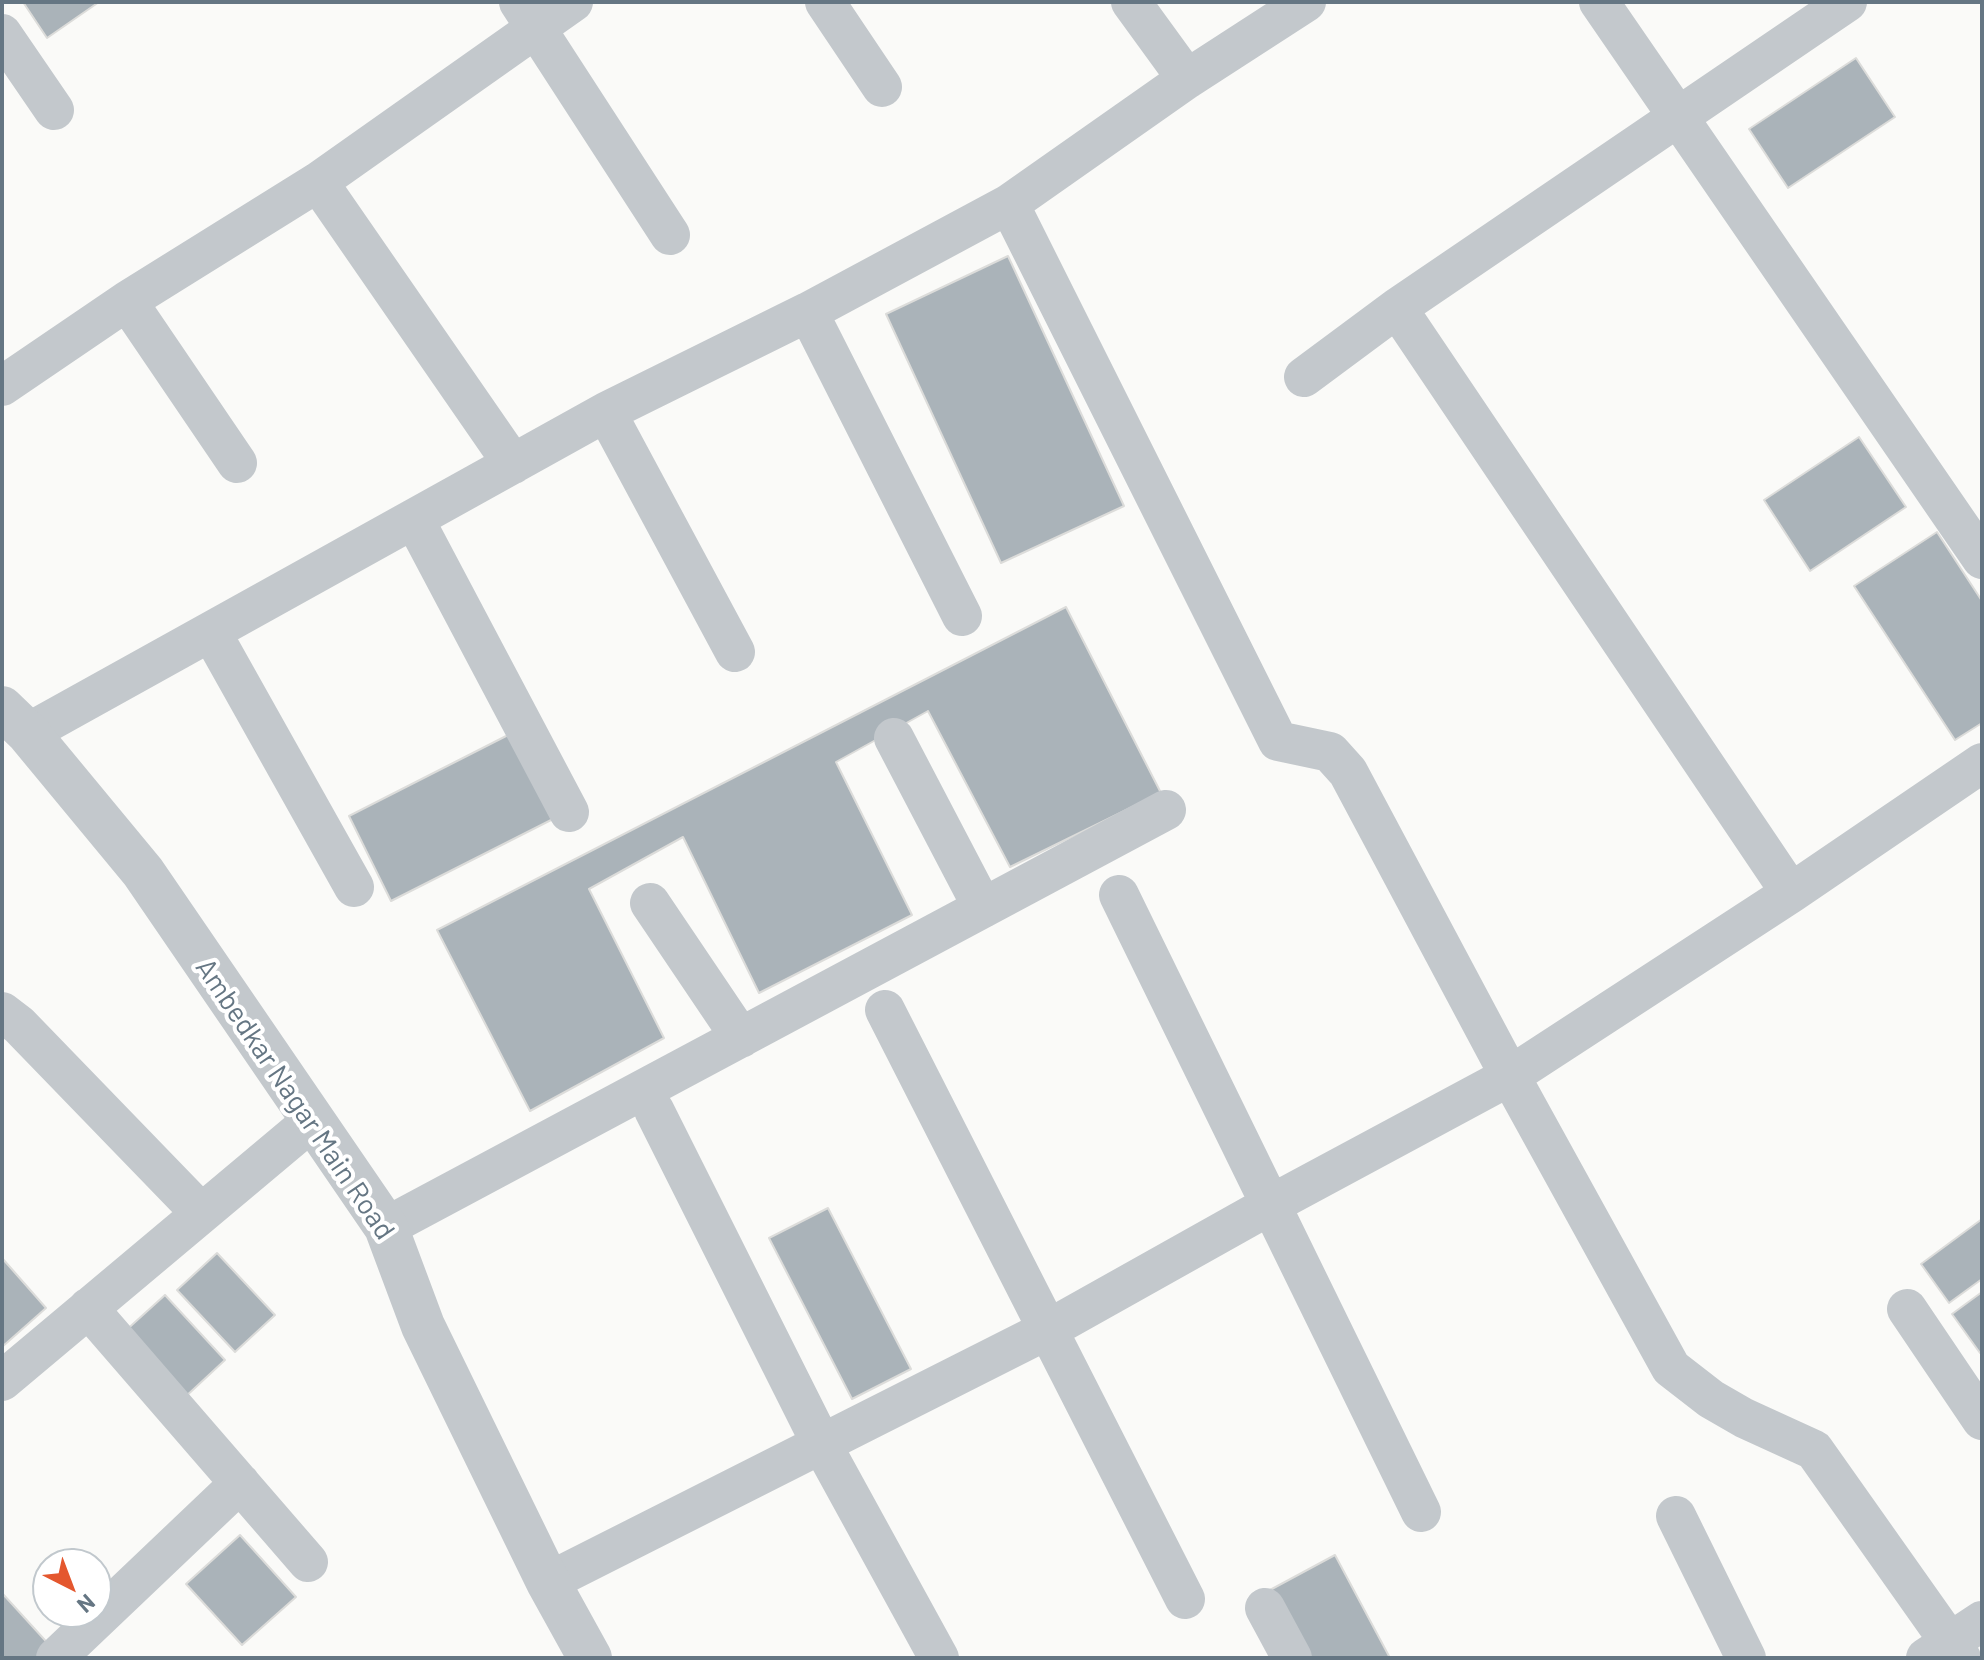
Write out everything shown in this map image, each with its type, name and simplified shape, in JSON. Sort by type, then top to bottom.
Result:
[{"type":"street","points":[[2,386],[127,301],[318,182],[527,15],[573,2]]},
{"type":"street","points":[[825,2],[882,87]]},
{"type":"street","points":[[1131,2],[1187,79]]},
{"type":"street","points":[[15,720],[211,632],[606,412],[808,312],[1009,204],[1187,79],[1306,2]]},
{"type":"street","points":[[1599,2],[1982,559]]},
{"type":"street","points":[[1304,377],[1397,308],[1847,2]]},
{"type":"street","points":[[527,15],[670,235]]},
{"type":"street","points":[[2,34],[54,110]]},
{"type":"street","points":[[318,182],[513,464]]},
{"type":"street","points":[[1009,204],[1278,741],[1330,752],[1348,772],[1510,1076],[1671,1368],[1711,1399],[1744,1418],[1814,1450],[1955,1645]]},
{"type":"street","points":[[127,301],[237,463]]},
{"type":"street","points":[[1397,308],[1791,893]]},
{"type":"street","points":[[808,312],[962,616]]},
{"type":"street","points":[[606,412],[735,652]]},
{"type":"street","points":[[414,519],[569,812]]},
{"type":"street","points":[[211,632],[354,887]]},
{"type":"street","name":"Ambedkar Nagar Main Road","points":[[15,720],[143,872],[386,1227],[423,1326],[548,1582],[590,1658]]},
{"type":"street","points":[[894,738],[983,908]]},
{"type":"street","points":[[548,1582],[1049,1329],[1510,1076],[1791,893],[1982,763]]},
{"type":"street","points":[[386,1227],[1166,810]]},
{"type":"street","points":[[1119,895],[1421,1512]]},
{"type":"street","points":[[650,903],[741,1038]]},
{"type":"street","points":[[885,1010],[1185,1599]]},
{"type":"street","points":[[2,1012],[19,1025],[201,1213]]},
{"type":"street","points":[[654,1110],[821,1443],[939,1658]]},
{"type":"street","points":[[2,1381],[313,1120]]},
{"type":"street","points":[[88,1308],[308,1562]]},
{"type":"street","points":[[1907,1309],[1982,1420]]},
{"type":"street","points":[[56,1658],[240,1483]]},
{"type":"street","points":[[1676,1516],[1746,1658]]},
{"type":"street","points":[[1265,1608],[1292,1658]]},
{"type":"building","points":[[23,2],[99,2],[47,38]]},
{"type":"building","points":[[1856,58],[1895,117],[1788,188],[1749,129]]},
{"type":"building","points":[[1008,256],[1124,506],[1001,563],[886,314]]},
{"type":"building","points":[[1859,437],[1906,507],[1810,571],[1764,500]]},
{"type":"building","points":[[1937,532],[1982,601],[1982,723],[1955,740],[1854,586]]},
{"type":"building","points":[[1066,607],[1161,793],[1010,867],[928,711],[836,762],[912,915],[759,993],[683,837],[589,889],[664,1038],[530,1111],[437,930]]},
{"type":"building","points":[[514,732],[557,817],[391,901],[349,816]]},
{"type":"building","points":[[828,1208],[911,1369],[852,1399],[769,1238]]},
{"type":"building","points":[[1982,1219],[1982,1279],[1949,1303],[1921,1264]]},
{"type":"building","points":[[217,1253],[275,1315],[235,1352],[177,1290]]},
{"type":"building","points":[[2,1258],[46,1308],[2,1347]]},
{"type":"building","points":[[1982,1292],[1982,1352],[1980,1353],[1952,1314]]},
{"type":"building","points":[[165,1295],[225,1360],[183,1399],[123,1333]]},
{"type":"building","points":[[240,1535],[296,1597],[242,1645],[186,1584]]},
{"type":"building","points":[[1335,1555],[1390,1658],[1308,1658],[1270,1590]]},
{"type":"building","points":[[2,1593],[53,1649],[43,1658],[2,1658]]}]
